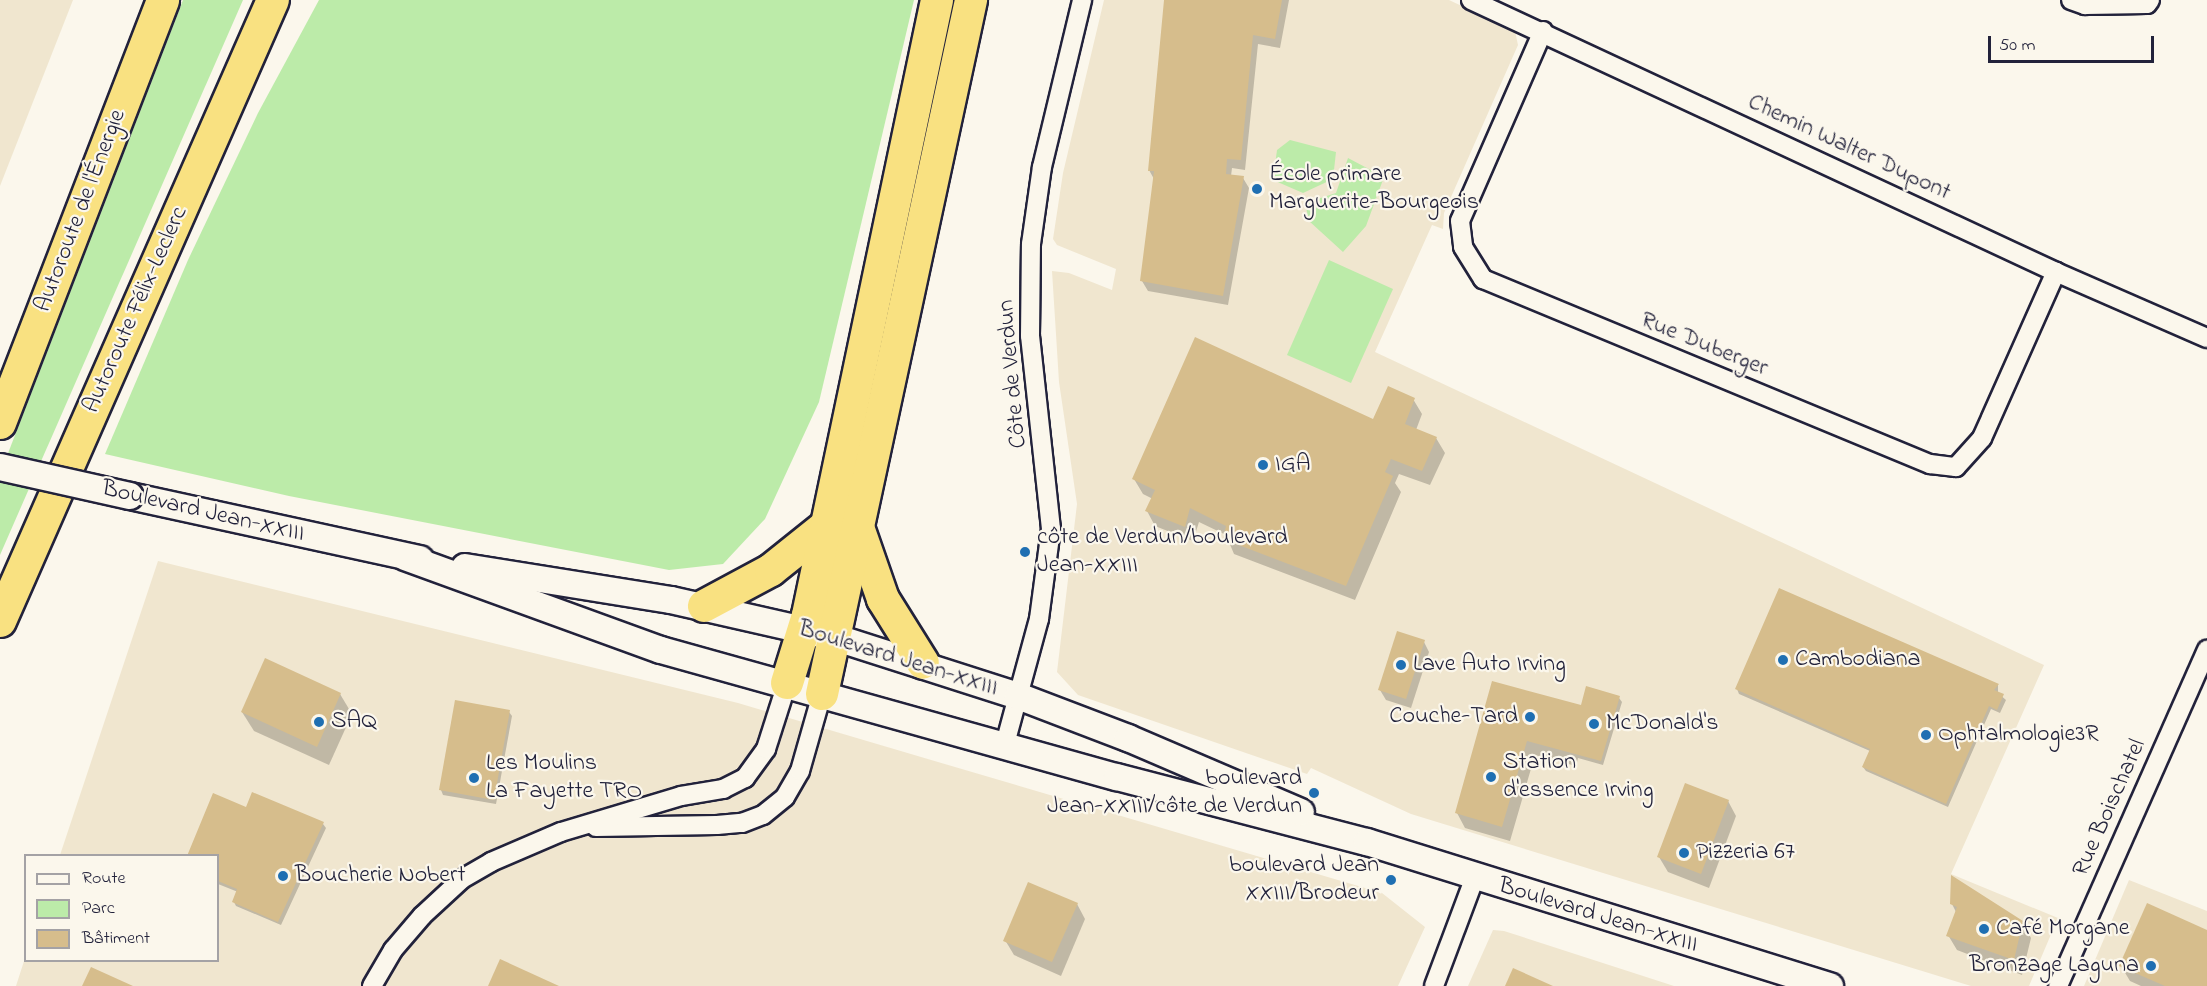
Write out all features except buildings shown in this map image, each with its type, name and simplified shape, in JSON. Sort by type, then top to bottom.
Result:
[{"type":"highway","name":"Autoroute de l'Énergie","points":[[0,423],[163,0]]},
{"type":"highway","name":"Autoroute Félix-Leclerc","points":[[0,621],[273,0]]},
{"type":"highway","points":[[787,683],[804,629],[937,0]]},
{"type":"highway","points":[[822,694],[971,0]]},
{"type":"highway","points":[[704,606],[771,570],[825,525]]},
{"type":"highway","points":[[859,528],[883,599],[923,663]]},
{"type":"street","name":"Côte de Verdun","points":[[1005,744],[1041,609],[1051,529],[1030,336],[1030,244],[1044,156],[1082,0]]},
{"type":"street","name":"Chemin Walter Dupont","points":[[1472,0],[1543,31],[2056,272],[2207,338]]},
{"type":"street","points":[[2071,0],[2085,6],[2147,4],[2150,0]]},
{"type":"street","name":"Rue Duberger","points":[[1543,31],[1460,221],[1463,248],[1483,279],[1930,464],[1956,467],[1982,438],[2056,272]]},
{"type":"street","name":"Boulevard Jean-XXIII","points":[[0,467],[405,557],[704,606],[834,637],[923,663],[1018,696],[1247,788],[1367,842]]},
{"type":"street","name":"Boulevard Jean-XXIII","points":[[405,557],[661,650],[787,683],[1117,777],[1367,842],[1830,986]]},
{"type":"street","name":"Rue Boischatel","points":[[2058,986],[2207,649]]},
{"type":"street","points":[[372,986],[412,927],[462,879],[507,853],[574,828],[681,796],[723,789],[746,778],[763,757],[787,683]]},
{"type":"street","points":[[574,828],[717,825],[742,823],[763,814],[780,802],[797,778],[822,694]]},
{"type":"street","points":[[1434,986],[1475,877]]},
{"type":"shaded area","points":[[0,0],[73,0],[0,186]]},
{"type":"shaded area","points":[[1104,0],[1449,0],[1515,31],[1518,45],[1444,213],[1443,229],[1432,225],[1375,352],[2044,665],[1951,874],[2058,918],[2029,986],[1971,986],[1411,814],[1311,768],[1307,774],[1078,695],[1057,672],[1077,504],[1059,382],[1052,271],[1069,273],[1112,290],[1116,269],[1057,245],[1053,239],[1063,173]]},
{"type":"shaded area","points":[[158,561],[738,703],[1382,893],[1425,927],[1398,986],[16,986],[24,961],[219,962],[219,854],[60,854]]},
{"type":"shaded area","points":[[2129,880],[2207,911],[2207,986],[2084,986]]},
{"type":"shaded area","points":[[1493,930],[1504,931],[1674,986],[1468,986]]},
{"type":"green space","points":[[183,0],[243,0],[0,555],[0,474]]},
{"type":"green space","points":[[319,0],[914,0],[819,402],[765,519],[723,564],[669,570],[289,496],[105,454],[188,260],[258,113]]},
{"type":"green space","points":[[1290,140],[1336,152],[1333,179],[1303,193],[1273,180],[1277,150]]},
{"type":"green space","points":[[1348,158],[1384,177],[1366,226],[1343,252],[1309,221],[1305,203],[1336,193]]},
{"type":"green space","points":[[1329,260],[1393,289],[1351,383],[1287,355]]},
{"type":"place","name":"École primare Marguerite-Bourgeois","points":[[1257,189]]},
{"type":"place","name":"IGA","points":[[1263,465]]},
{"type":"place","name":"côte de Verdun/boulevard Jean-XXIII","points":[[1025,552]]},
{"type":"place","name":"Cambodiana","points":[[1783,660]]},
{"type":"place","name":"Lave Auto Irving","points":[[1401,665]]},
{"type":"place","name":"Couche-Tard","points":[[1530,717]]},
{"type":"place","name":"SAQ","points":[[319,722]]},
{"type":"place","name":"McDonald's","points":[[1594,724]]},
{"type":"place","name":"Ophtalmologie3R","points":[[1926,735]]},
{"type":"place","name":"Station d'essence Irving","points":[[1491,777]]},
{"type":"place","name":"Les Moulins La Fayette TRO","points":[[474,778]]},
{"type":"place","name":"boulevard Jean-XXIII/côte de Verdun","points":[[1314,793]]},
{"type":"place","name":"Pizzeria 67","points":[[1684,853]]},
{"type":"place","name":"Boucherie Nobert","points":[[283,876]]},
{"type":"place","name":"boulevard Jean XXIII/Brodeur","points":[[1391,880]]},
{"type":"place","name":"Café Morgane","points":[[1984,929]]},
{"type":"place","name":"Bronzage Laguna","points":[[2151,966]]}]
